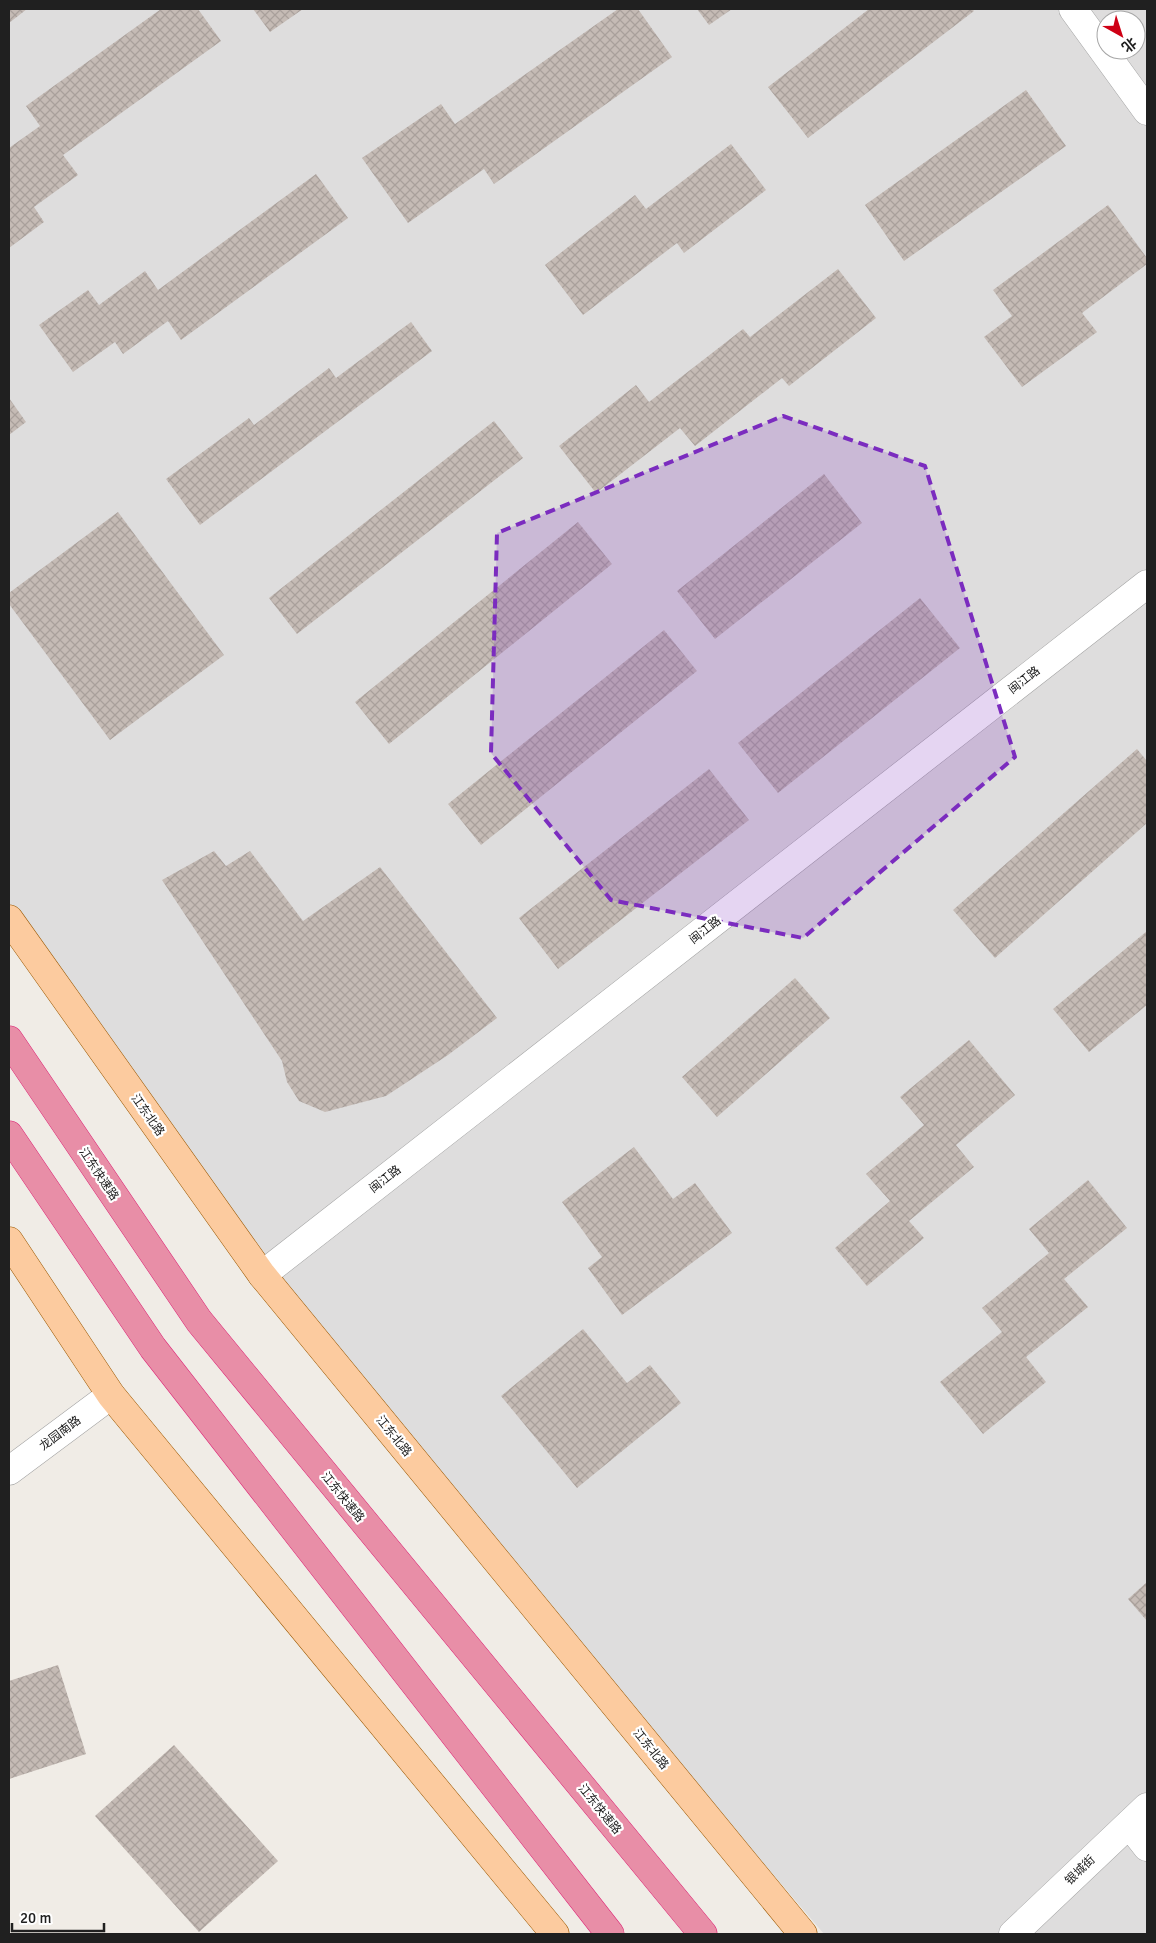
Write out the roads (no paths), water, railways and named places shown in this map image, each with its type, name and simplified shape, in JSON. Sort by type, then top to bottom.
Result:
[{"type":"highway","name":"江东快速路","points":[[9,1040],[199,1321],[703,1934]]},
{"type":"highway","points":[[9,1135],[152,1348],[610,1934]]},
{"type":"main road","name":"江东北路","points":[[9,919],[262,1275],[803,1934]]},
{"type":"main road","points":[[9,1241],[111,1395],[555,1934]]},
{"type":"street","points":[[1073,9],[1147,110]]},
{"type":"street","name":"闽江路","points":[[262,1275],[1147,584]]},
{"type":"street","name":"龙园南路","points":[[9,1471],[111,1395]]},
{"type":"street","points":[[1138,1815],[1147,1847]]},
{"type":"street","name":"银城街","points":[[1013,1934],[1138,1815]]}]
